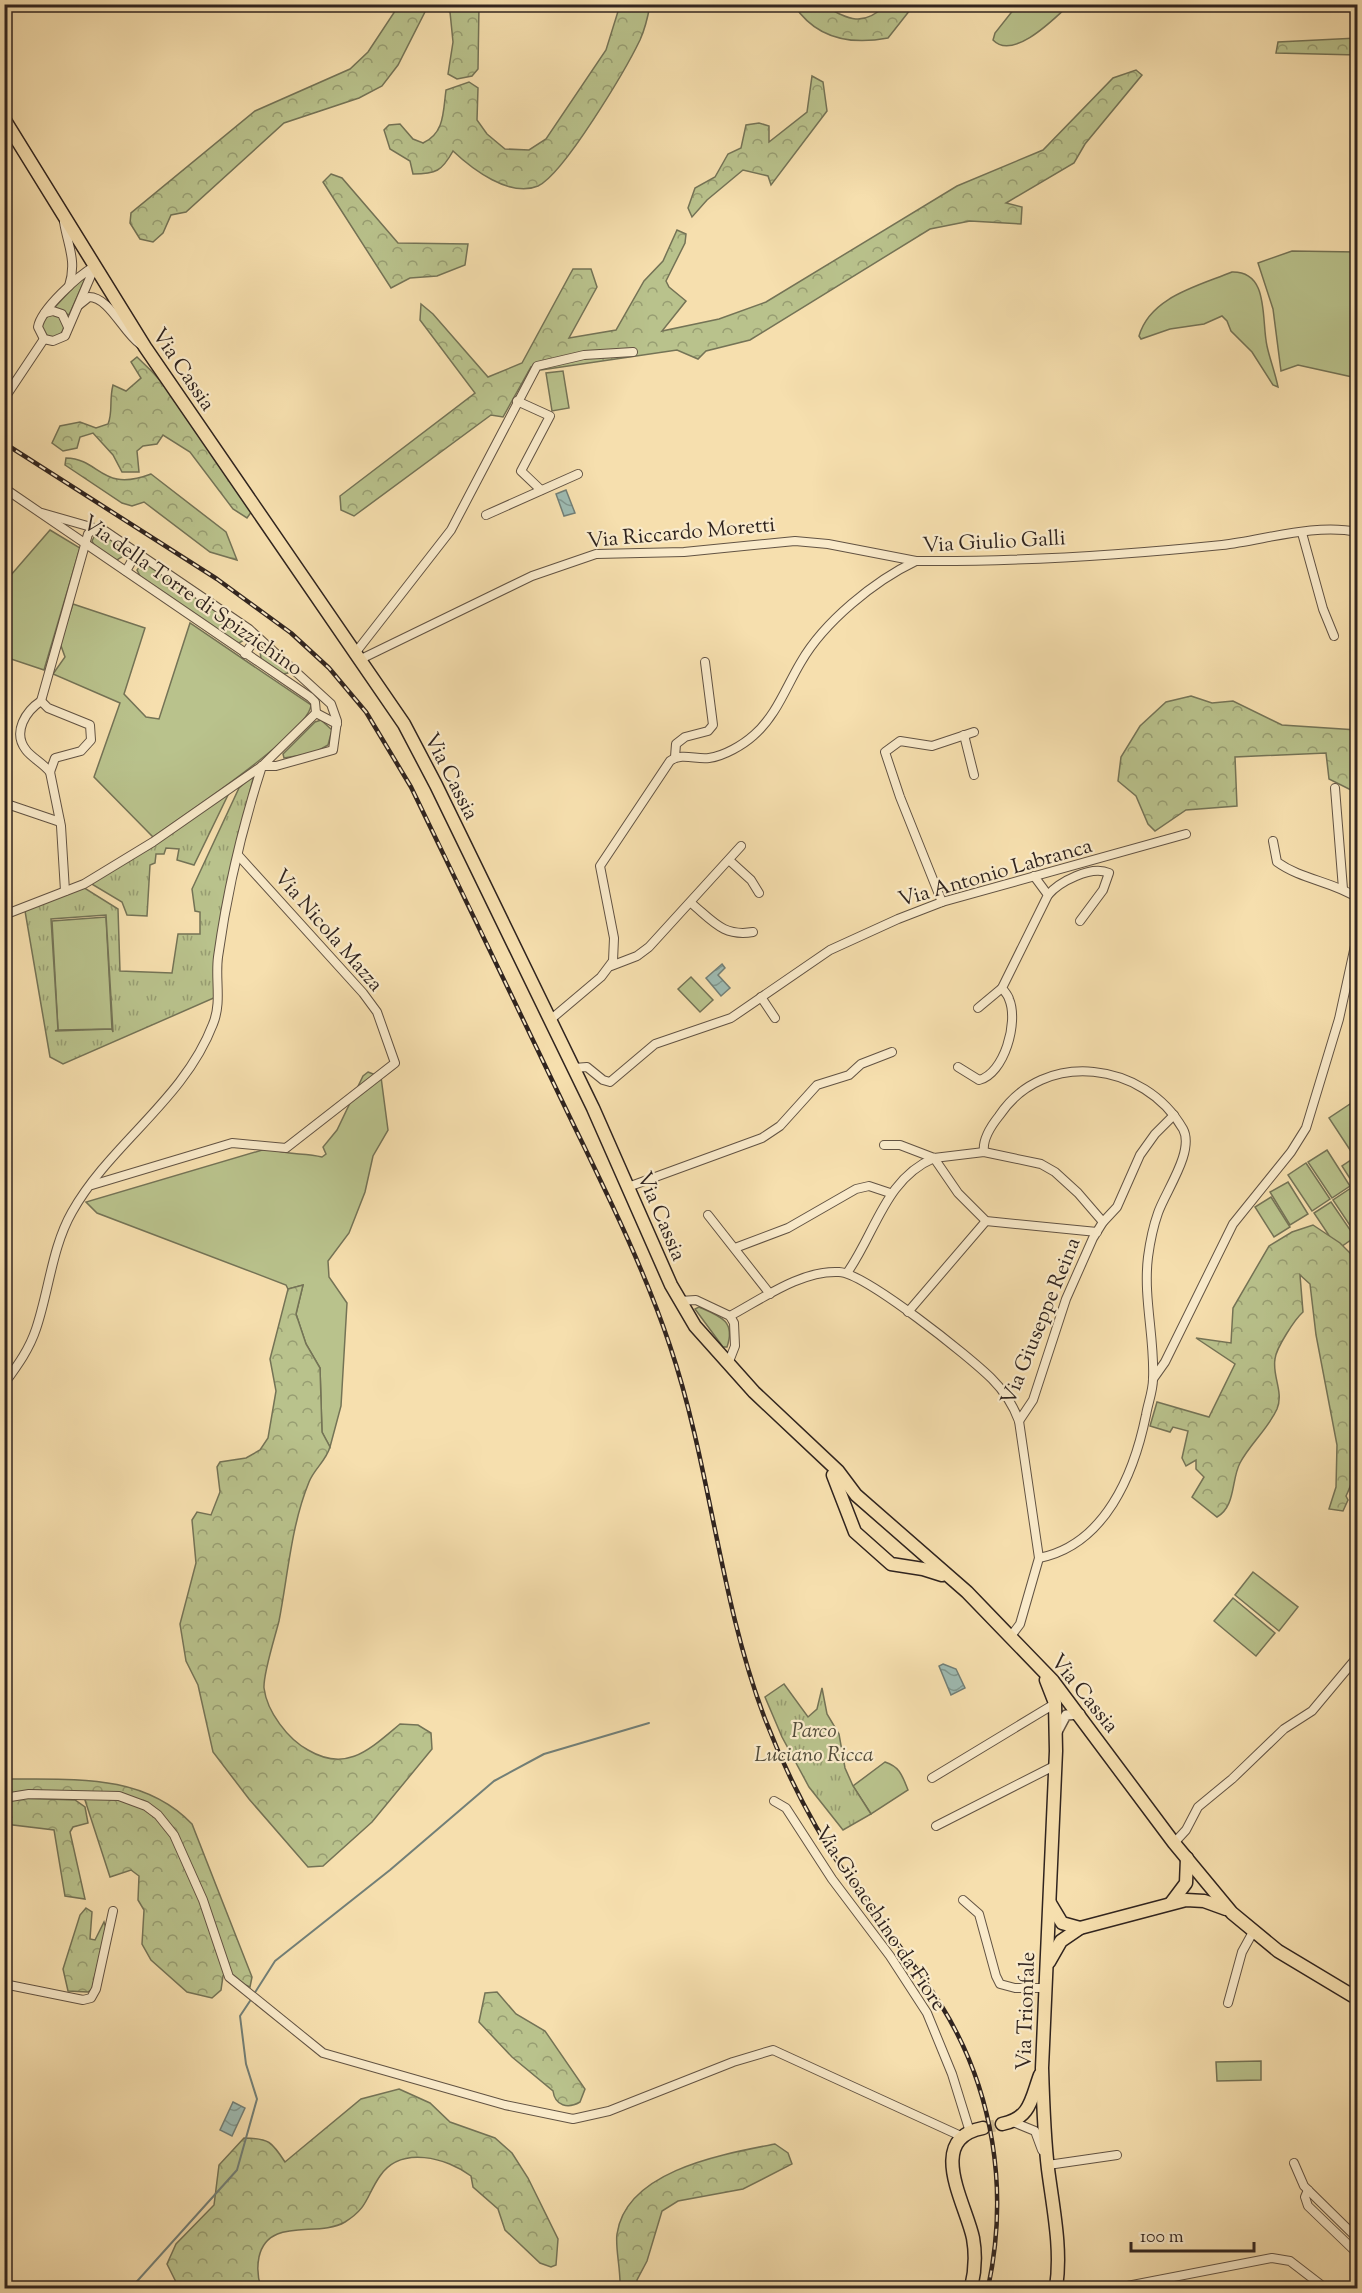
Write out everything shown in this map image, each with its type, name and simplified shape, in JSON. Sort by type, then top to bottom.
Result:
[{"type":"main road","name":"Via Cassia","points":[[4,119],[145,347],[399,716],[428,769],[574,1068],[679,1301],[695,1326],[728,1364],[829,1465],[841,1474],[850,1489],[912,1546],[953,1579],[1011,1636],[1070,1701],[1174,1843],[1232,1913],[1281,1953],[1358,1999]]},
{"type":"main road","name":"Via Cassia","points":[[829,1465],[855,1532],[891,1564],[927,1570],[953,1579]]},
{"type":"main road","points":[[850,1524],[850,1516],[856,1509],[869,1507]]},
{"type":"main road","points":[[906,1566],[915,1557],[912,1546]]},
{"type":"main road","name":"Via Trionfale","points":[[1040,1668],[1055,1703],[1056,1733],[1042,2068],[1048,2165],[1057,2240],[1056,2289]]},
{"type":"main road","points":[[1170,1903],[1187,1880],[1187,1858]]},
{"type":"main road","points":[[1047,1965],[1061,1941],[1080,1928],[1170,1903],[1204,1900],[1232,1913]]},
{"type":"main road","points":[[1050,1901],[1062,1923],[1080,1928]]},
{"type":"main road","points":[[1006,2123],[1026,2112],[1042,2068]]},
{"type":"main road","points":[[971,2289],[975,2270],[974,2246],[951,2166],[953,2153],[966,2134],[983,2128]]},
{"type":"street","points":[[62,214],[73,255],[74,269],[69,287]]},
{"type":"street","points":[[44,339],[38,327],[44,314],[69,287],[95,266]]},
{"type":"street","points":[[44,339],[58,341],[67,332],[95,266]]},
{"type":"street","points":[[77,308],[87,298],[101,300],[127,333],[145,347]]},
{"type":"street","points":[[44,314],[53,311],[62,314],[68,322],[67,332]]},
{"type":"street","points":[[4,399],[44,339]]},
{"type":"street","points":[[358,655],[451,530],[533,370],[544,362],[584,355],[633,351]]},
{"type":"street","points":[[517,401],[550,416],[521,471],[541,490]]},
{"type":"street","points":[[486,515],[578,474]]},
{"type":"street","name":"Via della Torre di Spizzichino","points":[[4,488],[286,681],[315,702],[316,713]]},
{"type":"street","name":"Via della Torre di Spizzichino","points":[[42,513],[105,531],[257,636],[331,704],[335,710],[337,724]]},
{"type":"street","points":[[65,891],[60,822],[50,772],[42,761],[26,750],[21,735],[22,719],[29,709],[41,701],[88,534],[95,528]]},
{"type":"street","name":"Via Giulio Galli","points":[[675,757],[712,758],[750,738],[771,716],[809,649],[826,626],[888,577],[916,561],[1050,556],[1199,546],[1337,529],[1358,532]]},
{"type":"street","points":[[1302,533],[1323,609],[1334,636]]},
{"type":"street","name":"Via Riccardo Moretti","points":[[358,655],[532,576],[596,554],[684,552],[795,541],[828,544],[916,561]]},
{"type":"street","points":[[126,571],[137,552]]},
{"type":"street","points":[[245,654],[257,636]]},
{"type":"street","points":[[611,966],[615,954],[615,938],[600,866],[670,760],[675,757],[676,744],[685,737],[708,731],[713,725],[705,662]]},
{"type":"street","points":[[286,681],[297,671]]},
{"type":"street","points":[[41,701],[48,708],[90,725],[91,740],[81,751],[55,758],[50,772]]},
{"type":"street","points":[[4,915],[84,884],[153,842],[262,766],[316,713],[337,724],[334,745],[329,753],[276,766],[262,766]]},
{"type":"street","points":[[942,902],[900,797],[885,752],[891,745],[900,741],[932,746],[974,732]]},
{"type":"street","points":[[964,735],[974,775]]},
{"type":"street","points":[[4,1384],[28,1349],[67,1222],[92,1185],[193,1066],[213,1024],[219,1007],[218,960],[238,855],[262,766]]},
{"type":"street","points":[[1335,788],[1343,889]]},
{"type":"street","points":[[4,803],[60,822]]},
{"type":"street","name":"Via Antonio Labranca","points":[[574,1068],[587,1067],[603,1080],[611,1082],[655,1044],[731,1018],[830,950],[898,919],[942,902],[1186,834]]},
{"type":"street","points":[[1273,841],[1277,862],[1292,873],[1343,889],[1358,898]]},
{"type":"street","points":[[550,1020],[611,966],[638,956],[649,947],[741,846]]},
{"type":"street","name":"Via Nicola Mazza","points":[[92,1185],[232,1143],[286,1148],[395,1063],[386,1033],[376,1012],[350,976],[238,855]]},
{"type":"street","points":[[729,860],[751,880],[759,893]]},
{"type":"street","points":[[978,1008],[1002,988],[1048,895],[1056,885],[1068,879],[1101,872],[1108,873],[1103,890],[1080,921]]},
{"type":"street","points":[[1034,876],[1048,895]]},
{"type":"street","points":[[691,903],[732,934],[753,932]]},
{"type":"street","points":[[1153,1379],[1165,1362],[1233,1224],[1291,1152],[1306,1128],[1339,1019],[1358,932]]},
{"type":"street","points":[[958,1067],[979,1080],[999,1067],[1006,1049],[1012,1010],[1010,1000],[1002,988]]},
{"type":"street","points":[[761,997],[775,1018]]},
{"type":"street","points":[[628,1187],[762,1138],[780,1126],[817,1085],[846,1076],[861,1064],[892,1052]]},
{"type":"street","points":[[984,1152],[983,1146],[989,1132],[1012,1098],[1035,1081],[1064,1072],[1093,1072],[1129,1080],[1148,1090],[1174,1115],[1185,1132],[1187,1146],[1157,1215],[1149,1250],[1147,1287],[1153,1379],[1137,1451],[1120,1493],[1089,1532],[1062,1551],[1039,1558]]},
{"type":"street","name":"Via Giuseppe Reina","points":[[1019,1421],[1033,1400],[1066,1299],[1096,1232],[1102,1222],[1117,1207],[1134,1166],[1147,1144],[1174,1115]]},
{"type":"street","points":[[884,1145],[900,1144],[934,1158],[958,1193],[986,1221],[1096,1232]]},
{"type":"street","points":[[847,1273],[867,1241],[890,1193],[913,1169],[934,1158],[984,1152],[1031,1161],[1050,1169],[1078,1193],[1102,1222]]},
{"type":"street","points":[[735,1248],[788,1228],[856,1189],[869,1186],[890,1193]]},
{"type":"street","points":[[708,1215],[770,1294]]},
{"type":"street","points":[[908,1312],[986,1221]]},
{"type":"street","points":[[730,1316],[770,1294],[821,1274],[847,1273],[908,1312],[993,1380],[1012,1405],[1019,1421],[1039,1558],[1020,1624],[1011,1636]]},
{"type":"street","points":[[679,1301],[696,1300],[730,1316],[734,1323],[735,1346],[728,1364]]},
{"type":"street","points":[[1174,1843],[1186,1830],[1198,1807],[1232,1779],[1284,1729],[1312,1711],[1358,1656]]},
{"type":"street","points":[[932,1778],[1055,1703],[1070,1701]]},
{"type":"street","points":[[1056,1733],[1065,1716],[1080,1714]]},
{"type":"street","points":[[936,1826],[1056,1766]]},
{"type":"street","points":[[4,1798],[29,1794],[119,1796],[146,1806],[158,1815],[174,1835],[203,1900],[229,1977],[323,2053],[505,2105],[573,2119],[609,2111],[733,2062],[773,2050],[966,2134]]},
{"type":"street","name":"Via Gioacchino da Fiore","points":[[774,1801],[786,1808],[832,1879],[890,1956],[927,2013],[952,2074],[966,2134]]},
{"type":"street","points":[[963,1900],[979,1914],[1000,1984],[1016,1988],[1046,1988]]},
{"type":"street","points":[[4,1984],[82,2000],[91,1998],[96,1989],[113,1911]]},
{"type":"street","points":[[1228,2003],[1242,1952],[1253,1932]]},
{"type":"street","points":[[1006,2123],[1024,2124],[1035,2131],[1048,2165],[1117,2155]]},
{"type":"street","points":[[1294,2163],[1298,2176],[1308,2190],[1358,2240]]},
{"type":"street","points":[[1308,2190],[1305,2197],[1308,2206],[1358,2254]]},
{"type":"street","points":[[1117,2289],[1272,2258],[1290,2261],[1325,2289]]},
{"type":"street","points":[[1160,2279],[1161,2289]]},
{"type":"green space","points":[[820,4],[848,17],[862,19],[870,17],[886,5],[914,5],[888,38],[861,41],[835,37],[824,32],[803,16],[794,5]]},
{"type":"green space","points":[[1018,4],[1069,5],[1033,36],[1022,42],[1001,45],[993,40],[995,33]]},
{"type":"green space","points":[[399,5],[432,5],[426,10],[398,65],[382,86],[359,98],[284,123],[186,212],[171,215],[163,233],[153,242],[140,239],[130,223],[131,213],[255,111],[350,69],[368,52]]},
{"type":"green space","points":[[436,5],[479,5],[478,69],[472,76],[457,79],[448,74],[453,42],[450,12]]},
{"type":"green space","points":[[620,5],[650,5],[640,40],[578,142],[563,162],[538,186],[527,189],[504,185],[470,166],[453,151],[438,170],[413,174],[410,161],[390,149],[384,130],[389,125],[400,124],[413,139],[423,143],[430,139],[442,121],[446,90],[469,82],[478,88],[477,120],[487,134],[505,149],[529,150],[546,139],[606,50]]},
{"type":"green space","points":[[1357,38],[1357,55],[1276,53],[1278,42]]},
{"type":"green space","points":[[1136,70],[1142,75],[1085,144],[1074,163],[1006,203],[1022,207],[1021,224],[970,221],[930,229],[750,340],[706,351],[698,359],[677,350],[541,370],[531,367],[503,417],[491,415],[354,516],[341,510],[340,496],[475,393],[420,320],[421,304],[433,314],[488,377],[522,363],[573,269],[591,269],[597,287],[569,338],[616,330],[644,281],[663,261],[677,230],[686,234],[685,243],[666,281],[669,287],[686,301],[662,331],[719,319],[766,302],[957,186],[1043,150],[1113,78]]},
{"type":"green space","points":[[812,76],[823,82],[827,111],[771,185],[768,176],[743,170],[707,200],[692,217],[688,208],[695,188],[715,177],[728,154],[741,148],[746,125],[759,123],[769,126],[769,142],[807,112]]},
{"type":"green space","points":[[331,174],[342,178],[398,243],[468,244],[465,265],[437,276],[410,278],[391,288],[323,182]]},
{"type":"green space","points":[[1292,251],[1357,252],[1357,378],[1298,365],[1281,371],[1273,309],[1258,263]]},
{"type":"green space","points":[[1232,272],[1244,274],[1253,279],[1258,288],[1262,299],[1267,346],[1278,387],[1273,385],[1252,352],[1231,331],[1222,316],[1204,324],[1170,329],[1141,339],[1139,336],[1153,312],[1164,302],[1191,288]]},
{"type":"green space","points":[[82,278],[85,279],[69,315],[54,308]]},
{"type":"green space","points":[[53,315],[61,318],[64,326],[61,334],[53,337],[45,334],[42,326],[45,318]]},
{"type":"green space","points":[[137,357],[185,410],[213,450],[252,511],[247,518],[233,509],[190,452],[163,435],[157,444],[143,446],[137,451],[139,472],[122,472],[113,455],[93,433],[80,437],[77,448],[63,451],[52,443],[60,426],[80,422],[96,428],[108,424],[113,385],[126,391],[141,378],[131,362]]},
{"type":"green space","points":[[563,371],[569,408],[552,411],[546,373]]},
{"type":"green space","points":[[66,458],[87,464],[111,478],[134,479],[151,474],[226,532],[237,560],[210,552],[144,502],[132,506],[122,503],[65,465]]},
{"type":"green space","points":[[50,530],[80,548],[44,670],[5,657],[4,583]]},
{"type":"green space","points":[[95,535],[103,535],[122,544],[125,555],[117,560],[110,557],[96,547],[92,541]]},
{"type":"green space","points":[[143,562],[149,563],[247,632],[246,639],[239,643],[234,641],[141,578],[137,570]]},
{"type":"green space","points":[[73,604],[145,628],[124,694],[146,717],[159,719],[190,623],[311,705],[305,718],[268,754],[153,837],[94,777],[120,703],[53,674],[65,657],[60,643]]},
{"type":"green space","points":[[267,648],[289,669],[288,673],[283,674],[261,659],[260,651]]},
{"type":"green space","points":[[1191,696],[1212,703],[1233,701],[1282,725],[1357,730],[1357,793],[1329,779],[1326,753],[1235,757],[1237,806],[1186,810],[1155,831],[1148,824],[1136,796],[1118,781],[1121,757],[1140,726],[1166,702]]},
{"type":"green space","points":[[321,720],[332,730],[328,745],[314,753],[284,758],[283,754],[315,722]]},
{"type":"green space","points":[[254,775],[231,868],[216,997],[63,1064],[50,1057],[25,911],[83,887],[118,909],[120,971],[172,973],[178,934],[200,934],[200,912],[195,911],[192,889],[239,788]],"holes":[[[106,915],[113,1032],[112,1029],[55,1031],[58,1030],[51,919]]]},
{"type":"green space","points":[[229,793],[194,865],[177,860],[179,849],[166,848],[164,854],[156,854],[155,863],[150,865],[147,916],[127,915],[122,902],[90,883]]},
{"type":"green space","points":[[106,917],[112,1029],[58,1030],[52,921]]},
{"type":"green space","points":[[691,977],[713,1000],[700,1012],[678,989]]},
{"type":"green space","points":[[368,1072],[381,1077],[388,1130],[373,1156],[365,1192],[349,1233],[328,1261],[329,1277],[347,1303],[341,1406],[330,1447],[322,1432],[320,1368],[306,1344],[296,1314],[303,1285],[288,1289],[286,1285],[97,1213],[86,1202],[269,1148],[322,1157],[326,1154],[323,1147],[337,1130],[363,1076]]},
{"type":"green space","points":[[1350,1104],[1357,1115],[1357,1154],[1354,1156],[1329,1118]]},
{"type":"green space","points":[[1327,1150],[1350,1186],[1332,1198],[1308,1162]]},
{"type":"green space","points":[[1357,1156],[1357,1187],[1356,1188],[1342,1166]]},
{"type":"green space","points":[[1306,1163],[1330,1199],[1312,1211],[1288,1175]]},
{"type":"green space","points":[[1288,1182],[1308,1214],[1290,1225],[1270,1192]]},
{"type":"green space","points":[[1351,1188],[1357,1197],[1357,1236],[1333,1200]]},
{"type":"green space","points":[[1271,1197],[1290,1227],[1274,1237],[1255,1207]]},
{"type":"green space","points":[[1331,1202],[1355,1237],[1338,1249],[1314,1213]]},
{"type":"green space","points":[[1313,1225],[1340,1243],[1357,1260],[1358,1399],[1351,1418],[1358,1449],[1354,1473],[1346,1496],[1348,1500],[1343,1511],[1329,1509],[1336,1487],[1337,1445],[1316,1335],[1310,1284],[1300,1275],[1303,1312],[1286,1334],[1275,1359],[1279,1390],[1277,1409],[1240,1463],[1230,1500],[1217,1517],[1192,1497],[1204,1477],[1196,1469],[1196,1460],[1186,1466],[1182,1458],[1188,1431],[1173,1427],[1170,1432],[1150,1426],[1157,1402],[1209,1417],[1235,1364],[1196,1338],[1231,1343],[1233,1308],[1269,1246],[1292,1232]]},
{"type":"green space","points":[[303,1285],[296,1314],[306,1344],[320,1368],[322,1432],[330,1447],[309,1482],[298,1516],[279,1621],[265,1674],[266,1697],[274,1715],[286,1732],[300,1745],[322,1757],[335,1759],[357,1755],[400,1724],[418,1725],[431,1733],[432,1749],[372,1822],[323,1866],[308,1867],[249,1799],[213,1752],[198,1685],[186,1661],[180,1624],[196,1563],[192,1520],[197,1512],[211,1515],[220,1492],[217,1467],[220,1462],[246,1458],[260,1450],[268,1438],[276,1391],[270,1359],[288,1289]]},
{"type":"green space","points":[[699,1307],[714,1313],[728,1325],[727,1347],[723,1347],[695,1309]]},
{"type":"green space","points":[[1253,1572],[1298,1607],[1279,1631],[1235,1595]]},
{"type":"green space","points":[[1233,1598],[1275,1633],[1256,1656],[1214,1621]]},
{"type":"green space","name":"Parco Luciano Ricca","points":[[784,1684],[808,1717],[817,1709],[822,1688],[827,1714],[839,1734],[845,1768],[853,1786],[871,1814],[843,1830],[809,1787],[782,1737],[765,1697]]},
{"type":"green space","points":[[885,1762],[900,1772],[908,1790],[871,1814],[853,1786]]},
{"type":"green space","points":[[4,1779],[104,1782],[151,1795],[172,1807],[192,1824],[252,1977],[250,1987],[238,1982],[227,1973],[223,1976],[221,1990],[212,1998],[187,1992],[151,1960],[142,1944],[144,1910],[138,1900],[139,1876],[131,1870],[110,1877],[84,1797],[70,1792],[5,1793]]},
{"type":"green space","points":[[17,1798],[75,1800],[85,1807],[88,1823],[73,1827],[70,1832],[85,1899],[65,1896],[54,1830],[5,1824],[5,1801]]},
{"type":"green space","points":[[86,1908],[92,1912],[90,1939],[95,1940],[104,1922],[106,1928],[92,1989],[88,1992],[68,1991],[63,1969],[80,1915]]},
{"type":"green space","points":[[497,1992],[516,2014],[545,2031],[585,2089],[580,2102],[567,2106],[559,2103],[553,2091],[512,2057],[479,2022],[485,1993]]},
{"type":"green space","points":[[1261,2061],[1261,2080],[1217,2081],[1216,2062]]},
{"type":"green space","points":[[399,2089],[430,2103],[450,2122],[495,2138],[512,2153],[528,2178],[558,2239],[556,2265],[551,2267],[540,2263],[505,2230],[498,2209],[473,2187],[471,2176],[450,2164],[437,2160],[412,2158],[400,2160],[389,2166],[380,2176],[363,2206],[345,2222],[334,2226],[283,2232],[272,2236],[264,2244],[259,2257],[258,2273],[261,2288],[179,2288],[167,2264],[176,2244],[214,2205],[219,2165],[244,2138],[269,2142],[285,2162],[361,2099]]},
{"type":"green space","points":[[775,2144],[788,2153],[792,2164],[743,2189],[678,2201],[662,2211],[647,2261],[637,2280],[638,2288],[620,2288],[617,2234],[624,2212],[638,2194],[658,2180],[680,2169],[730,2153]]},
{"type":"water","points":[[566,490],[575,513],[564,516],[556,494]]},
{"type":"water","points":[[722,964],[725,968],[718,975],[730,988],[721,996],[706,978]]},
{"type":"water","points":[[943,1664],[956,1669],[965,1688],[951,1695],[939,1666]]},
{"type":"water","points":[[233,2102],[245,2108],[232,2136],[220,2130]]},
{"type":"waterway","points":[[254,1994],[275,1961],[390,1870],[494,1781],[544,1754],[649,1723]]},
{"type":"waterway","points":[[131,2288],[237,2170],[257,2099],[246,2064],[240,2016],[250,2001]]},
{"type":"tunnel","points":[[983,2128],[1002,2124]]},
{"type":"railway","points":[[4,443],[217,579],[291,633],[329,668],[366,712],[411,787],[607,1194],[659,1315],[684,1392],[696,1439],[726,1580],[749,1673],[782,1759],[800,1798],[832,1854],[941,2005],[974,2071],[985,2106],[996,2178],[997,2215],[988,2288]]}]
